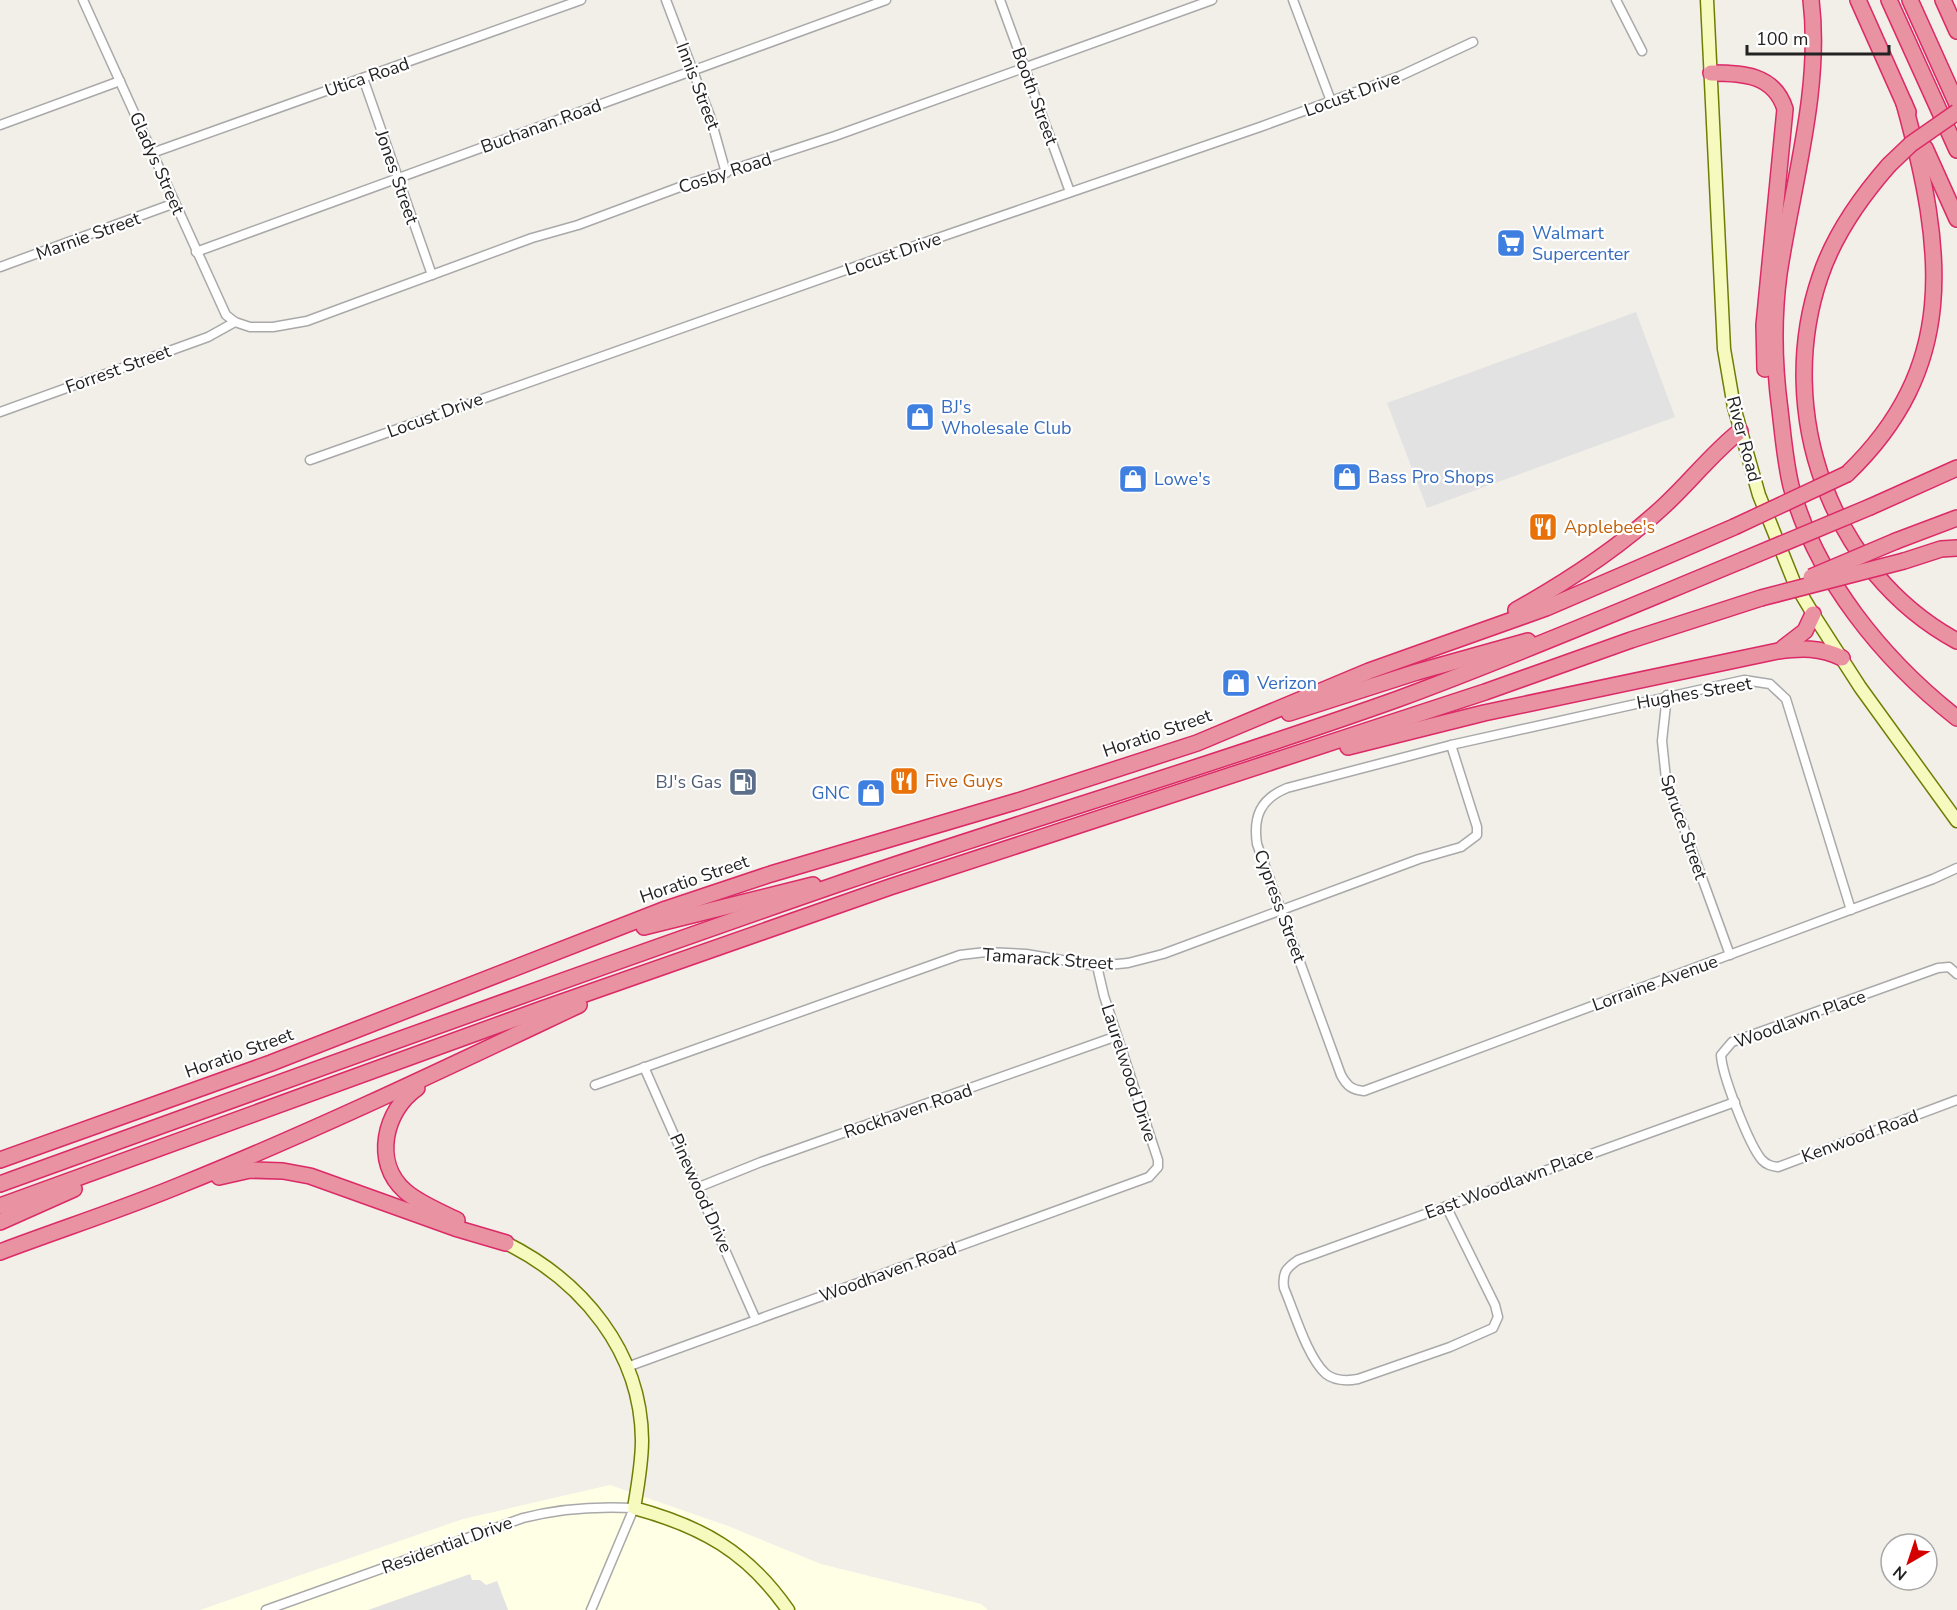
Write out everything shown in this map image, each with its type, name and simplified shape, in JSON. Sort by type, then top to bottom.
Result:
[{"type":"highway","points":[[1791,485],[1776,380],[1776,305],[1808,109],[1812,56],[1811,0]]},
{"type":"highway","points":[[1858,0],[1957,219]]},
{"type":"highway","points":[[1889,0],[1957,150]]},
{"type":"highway","points":[[1910,0],[1957,104]]},
{"type":"highway","points":[[1943,0],[1957,31]]},
{"type":"highway","points":[[1711,73],[1747,74],[1759,78],[1770,85],[1782,99],[1785,109],[1764,325],[1765,363],[1769,405],[1805,528],[1821,561],[1868,631],[1896,663],[1957,718]]},
{"type":"highway","points":[[1904,103],[1950,262]]},
{"type":"highway","points":[[1957,112],[1911,144],[1889,165],[1849,216],[1820,276],[1804,344],[1805,413],[1813,452],[1832,507],[1852,544],[1871,571],[1921,618],[1957,641]]},
{"type":"highway","points":[[1479,632],[1546,608],[1734,527],[1847,474],[1888,445],[1903,430]]},
{"type":"highway","points":[[1479,632],[1562,585],[1605,555],[1666,505],[1740,431]]},
{"type":"highway","points":[[0,1184],[579,974],[843,882],[1244,752],[1505,659],[1870,507],[1957,468]]},
{"type":"highway","points":[[1761,598],[1957,518]]},
{"type":"highway","points":[[0,1206],[890,887],[1761,598],[1904,561],[1941,549],[1957,548]]},
{"type":"highway","points":[[1778,651],[1794,642],[1805,631],[1813,614]]},
{"type":"highway","points":[[1241,724],[1280,716],[1417,672],[1580,627]]},
{"type":"highway","name":"Horatio Street","points":[[0,1160],[270,1063],[562,948],[771,874],[1018,801],[1197,743],[1407,656],[1479,632]]},
{"type":"highway","points":[[1266,764],[1474,715],[1778,651],[1804,648],[1828,651],[1842,658]]},
{"type":"highway","points":[[562,948],[817,884],[843,882]]},
{"type":"highway","points":[[0,1252],[181,1185],[437,1074],[650,972]]},
{"type":"highway","points":[[437,1074],[400,1102],[390,1119],[386,1151],[389,1168],[404,1190],[421,1203],[506,1243]]},
{"type":"highway","points":[[0,1222],[94,1180],[120,1163]]},
{"type":"highway","points":[[181,1185],[250,1170],[283,1171],[310,1176],[455,1228],[506,1243]]},
{"type":"main road","name":"River Road","points":[[1707,0],[1724,350],[1740,431],[1777,545],[1794,582],[1842,658],[1957,821]]},
{"type":"main road","points":[[506,1243],[534,1257],[584,1297],[611,1334],[627,1367],[634,1388],[642,1438],[641,1464],[634,1508],[686,1525],[726,1545],[756,1570],[788,1610]]},
{"type":"street","name":"Gladys Street","points":[[83,0],[196,252],[226,315],[235,322]]},
{"type":"street","name":"Utica Road","points":[[152,153],[581,0]]},
{"type":"street","name":"Innis Street","points":[[666,0],[711,116],[726,172]]},
{"type":"street","name":"Buchanan Road","points":[[196,252],[885,0]]},
{"type":"street","name":"Booth Street","points":[[1000,0],[1070,192]]},
{"type":"street","name":"Cosby Road","points":[[235,322],[250,327],[273,327],[307,321],[1212,0]]},
{"type":"street","points":[[1293,0],[1331,101]]},
{"type":"street","points":[[1616,0],[1642,51]]},
{"type":"street","name":"Locust Drive","points":[[310,460],[1331,101],[1400,76],[1473,42]]},
{"type":"street","name":"Jones Street","points":[[363,78],[432,275]]},
{"type":"street","points":[[0,125],[120,81]]},
{"type":"street","name":"Marnie Street","points":[[0,267],[175,203]]},
{"type":"street","name":"Forrest Street","points":[[0,412],[208,337],[235,322]]},
{"type":"street","name":"Hughes Street","points":[[1451,745],[1667,695],[1744,680],[1770,684],[1786,699],[1851,910]]},
{"type":"street","name":"Spruce Street","points":[[1667,695],[1662,741],[1666,779],[1730,955]]},
{"type":"street","name":"Cypress Street","points":[[1353,1089],[1341,1076],[1257,844],[1256,816],[1263,804],[1276,793],[1287,788],[1451,745]]},
{"type":"street","name":"Tamarack Street","points":[[595,1085],[960,956],[986,952],[1026,954],[1097,966],[1128,963],[1163,954],[1419,859],[1470,843],[1477,835],[1477,827],[1451,745]]},
{"type":"street","name":"Lorraine Avenue","points":[[1353,1089],[1364,1091],[1851,910],[1957,868]]},
{"type":"street","name":"Laurelwood Drive","points":[[1097,966],[1117,1036],[1158,1160],[1158,1167],[1149,1177]]},
{"type":"street","name":"Woodlawn Place","points":[[1763,1162],[1757,1154],[1735,1102],[1721,1055],[1732,1042],[1938,968],[1949,967],[1957,974]]},
{"type":"street","name":"Rockhaven Road","points":[[699,1187],[761,1162],[1117,1036]]},
{"type":"street","name":"Pinewood Drive","points":[[644,1067],[756,1320]]},
{"type":"street","name":"Kenwood Road","points":[[1763,1162],[1778,1167],[1957,1100]]},
{"type":"street","name":"East Woodlawn Place","points":[[1446,1206],[1496,1309],[1498,1317],[1493,1328],[1487,1333],[1358,1379],[1346,1381],[1334,1378],[1318,1364],[1284,1288],[1286,1269],[1298,1260],[1446,1206],[1735,1102]]},
{"type":"street","name":"Woodhaven Road","points":[[627,1367],[1149,1177]]},
{"type":"street","name":"Residential Drive","points":[[266,1610],[523,1518],[556,1509],[590,1506],[634,1508]]},
{"type":"street","points":[[591,1610],[634,1508]]},
{"type":"shaded area","points":[[1636,312],[1675,417],[1427,508],[1387,403]]},
{"type":"shaded area","points":[[610,1485],[728,1526],[821,1564],[981,1604],[988,1610],[200,1610],[463,1519]]},
{"type":"shaded area","points":[[470,1574],[472,1580],[480,1580],[486,1585],[497,1581],[508,1610],[368,1610]]},
{"type":"place","name":"Walmart Supercenter","points":[[1511,243]]},
{"type":"place","name":"BJ's Wholesale Club","points":[[920,417]]},
{"type":"place","name":"Bass Pro Shops","points":[[1347,477]]},
{"type":"place","name":"Lowe's","points":[[1133,479]]},
{"type":"place","name":"Applebee's","points":[[1543,527]]},
{"type":"place","name":"Verizon","points":[[1236,683]]},
{"type":"place","name":"Five Guys","points":[[904,781]]},
{"type":"place","name":"BJ's Gas","points":[[743,782]]},
{"type":"place","name":"GNC","points":[[871,793]]}]
